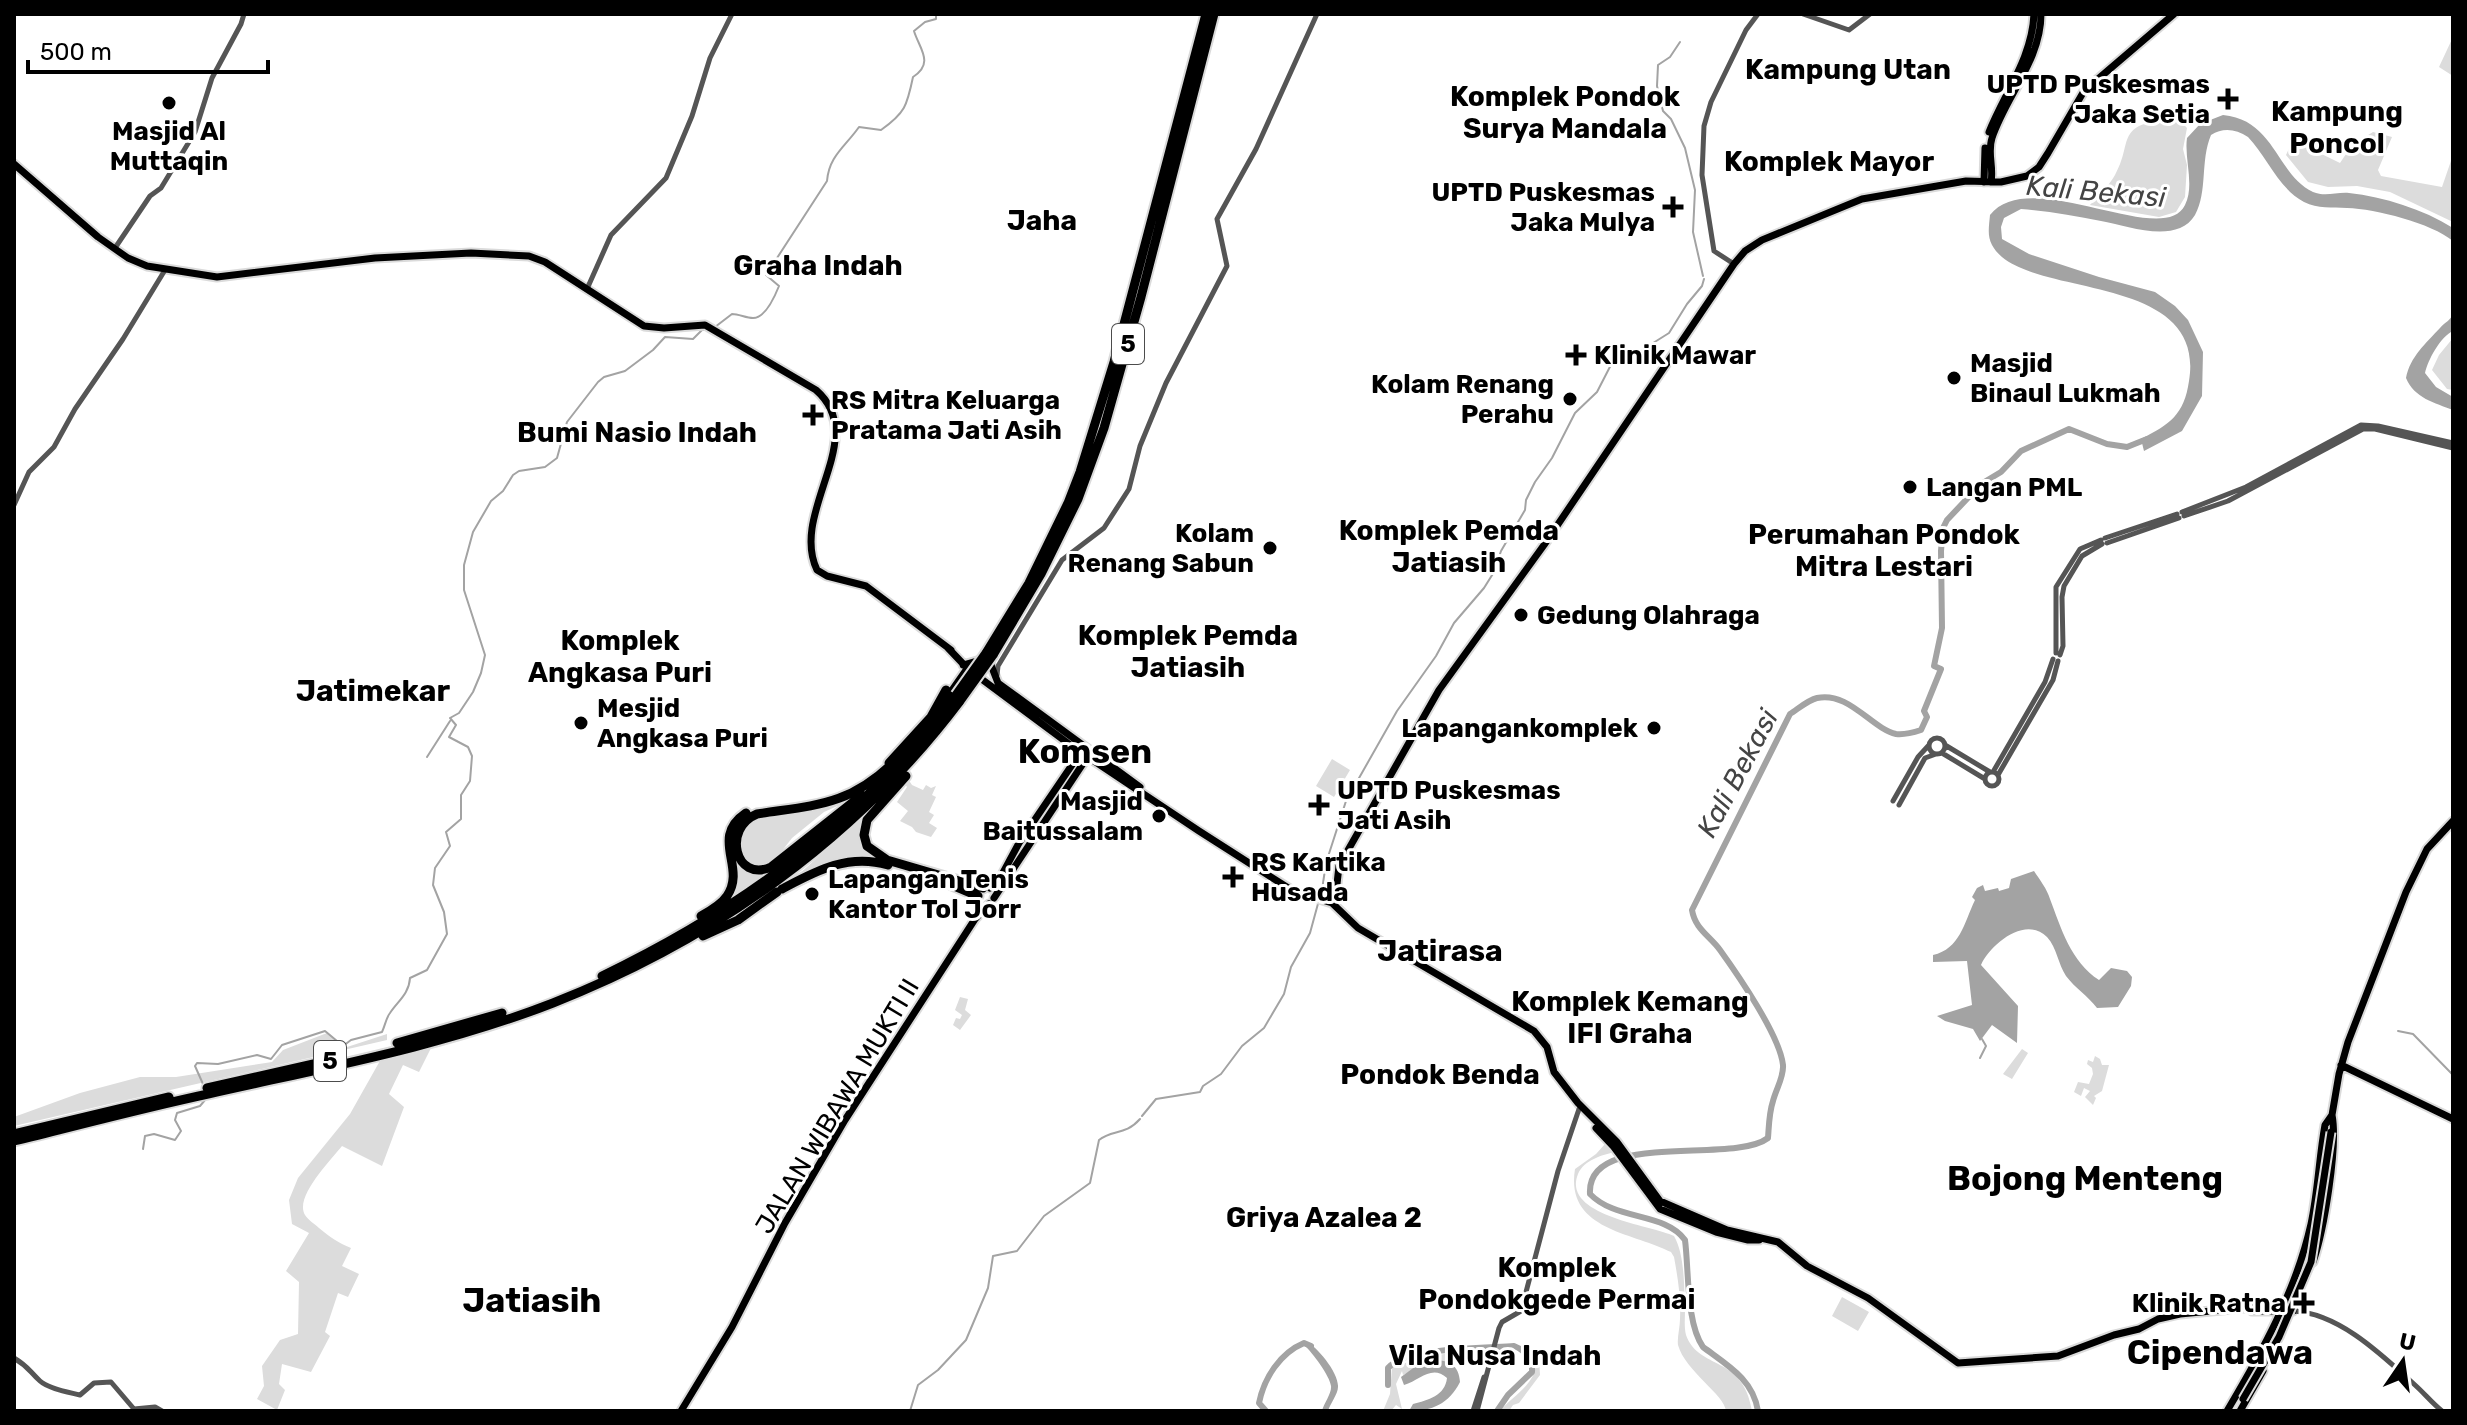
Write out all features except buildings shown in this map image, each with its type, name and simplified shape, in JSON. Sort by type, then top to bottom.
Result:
[{"type":"highway","name":"5","points":[[987,656],[1029,583],[1080,472],[1114,362],[1206,14]]},
{"type":"highway","name":"5","points":[[14,1141],[329,1067],[470,1030],[552,1003],[713,925],[844,829],[906,768],[957,702],[1047,562],[1078,499],[1104,428],[1141,297],[1214,14]]},
{"type":"highway","points":[[898,767],[771,867],[756,870],[741,861],[736,838],[739,828],[747,819],[761,813],[831,802],[866,785],[910,746],[968,665]]},
{"type":"highway","points":[[658,952],[727,898],[734,873],[729,837],[738,819],[755,810],[823,801],[865,782],[916,735],[968,665]]},
{"type":"highway","name":"5","points":[[14,1134],[340,1058],[468,1024],[549,998],[658,952],[729,906],[840,824],[898,767],[957,702]]},
{"type":"highway","points":[[957,702],[935,741],[870,815],[864,835],[869,848],[887,860],[985,898]]},
{"type":"highway","points":[[738,920],[801,879],[841,862],[863,860],[911,872],[985,898]]},
{"type":"highway","points":[[658,952],[761,909],[792,889],[801,879]]},
{"type":"main road","points":[[1988,182],[1990,145],[1995,124],[2027,51],[2034,14]]},
{"type":"main road","points":[[1995,124],[2033,53],[2039,38],[2041,14]]},
{"type":"main road","points":[[1333,900],[1339,866],[1445,681],[1550,537],[1745,251],[1762,240],[1858,200],[1971,181],[2023,178],[2035,171],[2048,153],[2084,91],[2174,14]]},
{"type":"main road","points":[[14,164],[114,249],[136,263],[165,270],[211,277],[234,276],[375,258],[503,253],[540,259],[644,326],[702,325],[713,329],[816,390],[829,405],[837,438],[815,510],[811,547],[816,568],[827,576],[866,586],[1078,747],[1288,883],[1320,897]]},
{"type":"main road","points":[[1971,181],[1988,169]]},
{"type":"main road","points":[[1988,169],[2009,181]]},
{"type":"main road","points":[[968,665],[987,656],[995,680],[1078,747]]},
{"type":"main road","name":"JALAN WIBAWA MUKTI II","points":[[985,898],[1076,759],[1078,747]]},
{"type":"main road","points":[[1089,754],[1102,767],[1286,887],[1333,900],[1358,928],[1534,1031],[1547,1047],[1554,1072],[1660,1201],[1701,1222],[1778,1242],[1807,1266],[1863,1297],[1958,1363],[2047,1359],[2139,1329],[2168,1316],[2289,1308]]},
{"type":"main road","name":"JALAN WIBAWA MUKTI II","points":[[681,1411],[732,1327],[785,1223],[845,1120],[985,898],[1071,784],[1089,754]]},
{"type":"main road","points":[[1081,768],[1090,763],[1102,767]]},
{"type":"main road","points":[[1061,780],[1071,784]]},
{"type":"main road","points":[[2234,1411],[2279,1337],[2311,1262],[2341,1065],[2366,995],[2427,849],[2453,821]]},
{"type":"main road","points":[[2341,1065],[2453,1119]]},
{"type":"main road","points":[[2234,1411],[2280,1339],[2304,1257],[2325,1125],[2332,1115]]},
{"type":"main road","points":[[2234,1411],[2269,1336],[2289,1308],[2315,1258],[2335,1132],[2332,1115]]},
{"type":"main road","points":[[2304,1257],[2315,1258]]},
{"type":"street","points":[[114,249],[150,196],[161,188],[181,159],[198,125],[212,78],[244,14]]},
{"type":"street","points":[[587,289],[611,235],[666,178],[691,119],[707,66],[732,14]]},
{"type":"street","points":[[1002,687],[997,671],[1062,560],[1104,528],[1129,489],[1140,446],[1166,383],[1227,266],[1217,219],[1250,161],[1317,14]]},
{"type":"street","points":[[1734,264],[1714,251],[1702,175],[1704,126],[1711,102],[1746,30],[1758,14]]},
{"type":"street","points":[[1803,14],[1849,30],[1870,14]]},
{"type":"street","points":[[14,505],[29,472],[54,447],[165,270]]},
{"type":"street","points":[[1985,779],[1994,773],[2057,657],[2056,587],[2080,549],[2228,501],[2363,429],[2387,430],[2453,446]]},
{"type":"street","points":[[987,656],[1000,658],[1008,651]]},
{"type":"street","points":[[1929,745],[1930,751],[1939,754],[1985,779],[1989,786],[1996,786],[2000,778],[1994,773],[1936,738],[1929,745],[1918,757],[1896,803],[1925,758],[1939,754],[1945,745]]},
{"type":"street","points":[[1475,1411],[1502,1322],[1521,1311],[1558,1171],[1580,1106]]},
{"type":"street","points":[[2289,1308],[2325,1317],[2341,1326],[2442,1411]]},
{"type":"street","points":[[14,1358],[26,1364],[46,1384],[80,1395],[94,1383],[111,1382],[134,1409],[155,1407],[162,1411]]},
{"type":"shaded area","points":[[2453,37],[2453,76],[2439,67]]},
{"type":"shaded area","points":[[2171,111],[2187,128],[2183,149],[2187,165],[2185,197],[2176,212],[2159,217],[2090,205],[2115,175],[2132,131],[2139,126],[2165,120]]},
{"type":"shaded area","points":[[2223,115],[2240,119],[2254,127],[2291,173],[2313,192],[2362,195],[2403,205],[2453,228],[2453,241],[2431,228],[2387,214],[2320,207],[2304,202],[2280,181],[2248,137],[2230,130],[2211,135],[2199,206],[2187,224],[2177,229],[2151,231],[2021,209],[2004,218],[2002,239],[2029,254],[2155,292],[2188,320],[2203,352],[2202,396],[2182,431],[2144,451],[2141,439],[2174,417],[2187,393],[2189,351],[2178,328],[2159,312],[2135,300],[2050,278],[2011,263],[1998,254],[1990,242],[1990,215],[2009,202],[2034,198],[2151,218],[2172,216],[2185,205],[2188,197],[2187,138],[2200,124]]},
{"type":"shaded area","points":[[2373,132],[2392,137],[2378,170],[2381,176],[2442,187],[2453,155],[2453,222],[2390,192],[2357,186],[2328,187],[2308,182],[2286,155],[2293,140],[2340,163],[2352,145]]},
{"type":"shaded area","points":[[2453,314],[2453,331],[2435,349],[2425,373],[2436,387],[2453,397],[2453,410],[2420,395],[2406,378],[2419,351]]},
{"type":"shaded area","points":[[2453,338],[2453,390],[2447,389],[2432,370]]},
{"type":"shaded area","points":[[1332,759],[1350,770],[1334,797],[1316,786]]},
{"type":"shaded area","points":[[908,779],[912,785],[923,790],[926,785],[931,788],[936,786],[932,795],[936,797],[929,812],[934,815],[929,823],[937,828],[931,837],[916,832],[900,821],[908,811],[897,802],[907,787]]},
{"type":"shaded area","points":[[873,784],[855,798],[824,812],[792,838],[775,860],[759,868],[740,857],[742,825],[747,820]]},
{"type":"shaded area","points":[[875,806],[862,834],[885,861],[798,875]]},
{"type":"shaded area","points":[[733,833],[744,867],[785,863],[723,904],[727,900]]},
{"type":"shaded area","points":[[2034,871],[2047,892],[2068,944],[2081,964],[2099,980],[2111,968],[2127,971],[2132,977],[2131,986],[2118,1007],[2097,1008],[2066,976],[2047,937],[2029,929],[2019,931],[1992,949],[1981,965],[2018,1006],[2017,1043],[1992,1025],[1980,1041],[1973,1029],[1937,1016],[1972,1005],[1967,961],[1933,962],[1933,955],[1949,947],[1960,934],[1977,888],[1983,885],[1985,891],[1998,888],[1999,891],[2009,888],[2011,879]]},
{"type":"shaded area","points":[[960,997],[968,999],[965,1010],[971,1015],[960,1030],[953,1025],[956,1018],[960,1019],[962,1015],[955,1010]]},
{"type":"shaded area","points":[[327,1033],[344,1048],[387,1034],[387,1040],[14,1126],[14,1117],[80,1093],[140,1077],[176,1077],[272,1062],[283,1050]]},
{"type":"shaded area","points":[[431,1048],[419,1072],[403,1065],[389,1094],[404,1107],[382,1166],[342,1146],[309,1189],[303,1207],[306,1217],[351,1248],[342,1266],[359,1274],[348,1297],[338,1293],[325,1332],[330,1336],[311,1372],[282,1364],[279,1384],[285,1390],[277,1410],[257,1399],[264,1386],[262,1366],[280,1340],[298,1334],[299,1282],[286,1271],[309,1233],[292,1224],[289,1200],[298,1178],[350,1114],[381,1059]]},
{"type":"shaded area","points":[[2022,1049],[2028,1053],[2012,1079],[2003,1074]]},
{"type":"shaded area","points":[[2095,1056],[2102,1065],[2109,1065],[2102,1091],[2094,1096],[2093,1105],[2085,1097],[2090,1091],[2084,1088],[2081,1096],[2074,1092],[2078,1082],[2089,1084],[2093,1074],[2087,1064],[2088,1060],[2093,1062]]},
{"type":"shaded area","points":[[1605,1144],[1615,1152],[1589,1162],[1581,1169],[1576,1188],[1583,1200],[1611,1217],[1674,1236],[1682,1262],[1686,1335],[1701,1354],[1731,1371],[1740,1380],[1752,1411],[1726,1411],[1719,1398],[1682,1355],[1678,1345],[1679,1288],[1671,1252],[1605,1226],[1580,1205],[1575,1189],[1575,1169]]},
{"type":"shaded area","points":[[1842,1297],[1869,1312],[1858,1331],[1832,1316]]},
{"type":"shaded area","points":[[1305,1341],[1326,1361],[1337,1381],[1338,1390],[1328,1411],[1322,1411],[1330,1392],[1330,1382],[1305,1346]]},
{"type":"shaded area","points":[[1488,1350],[1493,1356],[1453,1364],[1434,1360],[1403,1375],[1402,1371],[1396,1384],[1402,1409],[1396,1405],[1391,1411],[1383,1411],[1390,1394],[1392,1367],[1428,1356]]},
{"type":"shaded area","points":[[1539,1357],[1540,1375],[1519,1403],[1509,1411],[1500,1411],[1530,1381],[1535,1359]]},
{"type":"shaded area","points":[[1434,1360],[1453,1365],[1460,1382],[1451,1396],[1439,1405],[1409,1411],[1413,1404],[1439,1393],[1447,1378],[1436,1372],[1404,1385],[1401,1377],[1416,1366]]},
{"type":"waterway","points":[[715,327],[732,314],[757,317],[769,306],[779,286],[766,275],[827,181],[834,158],[859,127],[881,130],[904,108],[913,77],[920,72],[924,61],[914,31],[925,22],[936,19],[936,14]]},
{"type":"waterway","points":[[1680,42],[1670,57],[1658,65],[1657,86],[1663,111],[1671,119],[1685,148],[1695,190],[1693,232],[1703,276]]},
{"type":"waterway","points":[[1322,890],[1326,863],[1346,801],[1397,711],[1436,656],[1454,623],[1494,572],[1501,551],[1525,510],[1526,500],[1535,482],[1552,458],[1575,413],[1597,392],[1615,357],[1642,350],[1669,333],[1704,279]]},
{"type":"waterway","points":[[203,1084],[195,1066],[197,1063],[218,1064],[257,1055],[271,1059],[282,1045],[325,1031],[343,1046],[351,1040],[382,1032],[389,1015],[405,993],[410,978],[427,970],[447,934],[444,912],[433,885],[435,868],[450,846],[446,832],[461,819],[461,795],[470,781],[472,756],[468,747],[449,737],[456,725],[450,718],[459,713],[473,692],[485,655],[464,590],[464,565],[473,532],[491,501],[503,491],[513,475],[519,471],[545,467],[557,458],[567,422],[598,382],[625,371],[665,337],[693,339],[705,330]]},
{"type":"waterway","name":"Kali Bekasi","points":[[1758,1411],[1745,1381],[1703,1347],[1698,1337],[1691,1311],[1685,1240],[1665,1225],[1613,1209],[1590,1194],[1595,1174],[1611,1162],[1635,1155],[1725,1149],[1768,1138],[1774,1096],[1783,1070],[1780,1053],[1757,1006],[1720,950],[1700,927],[1692,910],[1790,714],[1814,699],[1829,697],[1850,705],[1887,731],[1908,734],[1921,730],[1927,717],[1924,711],[1941,669],[1934,666],[1942,628],[1943,528],[1981,484],[2001,472],[2021,451],[2069,429],[2107,444],[2127,447],[2147,439]]},
{"type":"waterway","points":[[427,757],[450,721]]},
{"type":"waterway","points":[[1142,1116],[1156,1099],[1200,1092],[1203,1086],[1221,1074],[1242,1046],[1264,1028],[1284,994],[1291,967],[1310,933],[1319,900]]},
{"type":"waterway","points":[[2398,1031],[2413,1034],[2453,1075]]},
{"type":"waterway","points":[[1980,1058],[1986,1046],[1982,1039]]},
{"type":"waterway","points":[[143,1149],[145,1136],[154,1134],[175,1140],[181,1131],[175,1120],[177,1113],[200,1106],[205,1100]]},
{"type":"waterway","points":[[910,1411],[918,1385],[938,1370],[966,1340],[988,1288],[993,1256],[1017,1251],[1044,1216],[1090,1183],[1099,1140],[1129,1128],[1140,1119]]},
{"type":"waterway","points":[[1266,1411],[1259,1403],[1274,1367],[1295,1347],[1304,1343],[1311,1346]]},
{"type":"waterway","points":[[1388,1385],[1388,1368],[1411,1356],[1447,1350],[1514,1346],[1528,1356],[1532,1372],[1508,1395],[1497,1411]]},
{"type":"place","name":"UPTD Puskesmas Jaka Setia","points":[[2228,99]]},
{"type":"place","name":"Masjid Al Muttaqin","points":[[169,103]]},
{"type":"place","name":"UPTD Puskesmas Jaka Mulya","points":[[1673,207]]},
{"type":"place","name":"Klinik Mawar","points":[[1576,355]]},
{"type":"place","name":"Masjid Binaul Lukmah","points":[[1954,378]]},
{"type":"place","name":"Kolam Renang Perahu","points":[[1570,399]]},
{"type":"place","name":"RS Mitra Keluarga Pratama Jati Asih","points":[[813,415]]},
{"type":"place","name":"Langan PML","points":[[1910,487]]},
{"type":"place","name":"Kolam Renang Sabun","points":[[1270,548]]},
{"type":"place","name":"Gedung Olahraga","points":[[1521,615]]},
{"type":"place","name":"Mesjid Angkasa Puri","points":[[581,723]]},
{"type":"place","name":"Lapangankomplek","points":[[1654,728]]},
{"type":"place","name":"UPTD Puskesmas Jati Asih","points":[[1319,805]]},
{"type":"place","name":"Masjid Baitussalam","points":[[1159,816]]},
{"type":"place","name":"RS Kartika Husada","points":[[1233,877]]},
{"type":"place","name":"Lapangan Tenis Kantor Tol Jorr","points":[[812,894]]},
{"type":"place","name":"Klinik Ratna","points":[[2304,1303]]},
{"type":"district","name":"Kampung Utan","points":[[1848,69]]},
{"type":"district","name":"Komplek Pondok Surya Mandala","points":[[1565,112]]},
{"type":"district","name":"Kampung Poncol","points":[[2337,127]]},
{"type":"district","name":"Komplek Mayor","points":[[1829,161]]},
{"type":"district","name":"Jaha","points":[[1042,220]]},
{"type":"district","name":"Graha Indah","points":[[818,265]]},
{"type":"district","name":"Bumi Nasio Indah","points":[[637,432]]},
{"type":"district","name":"Komplek Pemda Jatiasih","points":[[1449,546]]},
{"type":"district","name":"Perumahan Pondok Mitra Lestari","points":[[1884,550]]},
{"type":"district","name":"Komplek Pemda Jatiasih","points":[[1188,651]]},
{"type":"district","name":"Komplek Angkasa Puri","points":[[620,656]]},
{"type":"district","name":"Jatimekar","points":[[373,691]]},
{"type":"district","name":"Komsen","points":[[1085,751]]},
{"type":"district","name":"Jatirasa","points":[[1440,951]]},
{"type":"district","name":"Komplek Kemang IFI Graha","points":[[1630,1017]]},
{"type":"district","name":"Pondok Benda","points":[[1440,1074]]},
{"type":"district","name":"Bojong Menteng","points":[[2085,1178]]},
{"type":"district","name":"Griya Azalea 2","points":[[1324,1217]]},
{"type":"district","name":"Komplek Pondokgede Permai","points":[[1557,1283]]},
{"type":"district","name":"Jatiasih","points":[[532,1300]]},
{"type":"district","name":"Cipendawa","points":[[2220,1352]]},
{"type":"district","name":"Vila Nusa Indah","points":[[1495,1355]]}]
